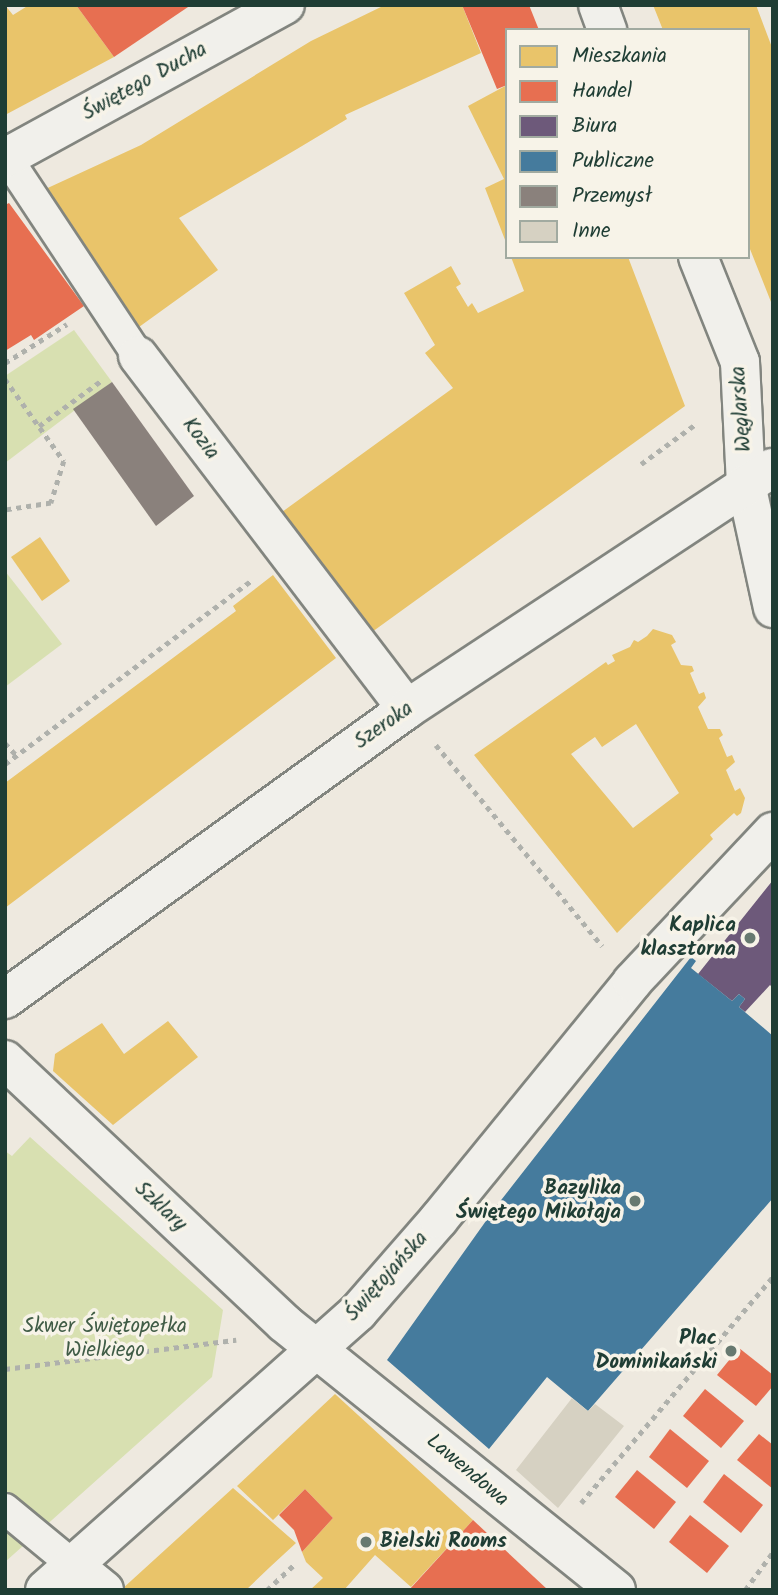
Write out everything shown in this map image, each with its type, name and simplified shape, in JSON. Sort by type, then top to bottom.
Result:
[{"type":"street","name":"Świętego Ducha","points":[[6,158],[285,5]]},
{"type":"street","points":[[598,5],[606,28]]},
{"type":"street","name":"Kozia","points":[[6,158],[138,356],[407,709]]},
{"type":"street","name":"Węglarska","points":[[699,259],[740,362],[760,476],[773,608]]},
{"type":"street","name":"Szeroka","points":[[5,999],[407,709],[760,476]]},
{"type":"street","name":"Świętojańska","points":[[45,1590],[320,1349],[358,1311],[439,1219],[632,982],[773,832]]},
{"type":"street","name":"Szklary","points":[[5,1060],[284,1323],[320,1349]]},
{"type":"street","name":"Lawendowa","points":[[320,1349],[550,1540],[616,1590]]},
{"type":"street","points":[[5,1509],[104,1590]]},
{"type":"path","points":[[5,363],[77,317]]},
{"type":"path","points":[[39,426],[105,378]]},
{"type":"path","points":[[5,379],[64,461],[51,503],[5,510]]},
{"type":"path","points":[[641,464],[699,421],[702,414]]},
{"type":"path","points":[[5,764],[254,579]]},
{"type":"path","points":[[407,709],[632,982]]},
{"type":"path","points":[[5,743],[16,755]]},
{"type":"path","points":[[550,1540],[773,1277]]},
{"type":"path","points":[[5,1369],[249,1338]]},
{"type":"path","points":[[745,1590],[773,1552]]},
{"type":"path","points":[[267,1590],[294,1565]]},
{"type":"green space","points":[[74,330],[112,382],[5,463],[5,376]]},
{"type":"green space","points":[[5,571],[62,644],[5,687]]},
{"type":"green space","name":"Skwer Świętopełka Wielkiego","points":[[30,1137],[223,1310],[212,1377],[5,1562],[5,1151],[12,1156]]},
{"type":"building: Mieszkania","points":[[5,5],[13,15],[29,5],[76,5],[114,57],[5,115]]},
{"type":"building: Mieszkania","points":[[385,5],[462,5],[481,53],[345,115],[347,119],[179,218],[218,270],[139,327],[39,192],[141,145],[311,41]]},
{"type":"building: Mieszkania","points":[[653,5],[756,5],[773,50],[773,307],[750,249],[750,28],[662,28]]},
{"type":"building: Mieszkania","points":[[505,86],[505,240],[485,188],[504,179],[468,106]]},
{"type":"building: Mieszkania","points":[[512,259],[629,259],[685,406],[372,632],[282,512],[453,388],[425,353],[435,345],[404,293],[451,266],[461,284],[456,287],[468,307],[472,303],[478,313],[524,291]]},
{"type":"building: Mieszkania","points":[[40,537],[70,581],[42,601],[11,557]]},
{"type":"building: Mieszkania","points":[[273,575],[336,658],[5,908],[5,783],[236,611],[233,606]]},
{"type":"building: Mieszkania","points":[[653,629],[672,635],[676,642],[671,645],[681,665],[692,666],[694,671],[690,673],[699,694],[704,692],[706,698],[698,707],[708,729],[720,729],[723,735],[719,738],[727,757],[732,755],[735,762],[726,770],[735,791],[740,788],[745,798],[741,813],[737,816],[734,813],[710,835],[713,839],[617,933],[474,755],[606,662],[608,665],[615,661],[612,655],[630,647],[634,640],[638,642]],"holes":[[[636,724],[679,793],[633,828],[571,754],[595,737],[602,747]]]},
{"type":"building: Mieszkania","points":[[168,1021],[198,1057],[113,1125],[53,1071],[55,1054],[102,1023],[124,1054]]},
{"type":"building: Mieszkania","points":[[335,1394],[473,1520],[411,1587],[375,1555],[344,1590],[310,1590],[323,1578],[306,1562],[302,1552],[333,1518],[305,1489],[273,1520],[237,1486]]},
{"type":"building: Mieszkania","points":[[233,1488],[296,1543],[246,1590],[121,1590]]},
{"type":"building: Handel","points":[[76,5],[191,5],[114,57]]},
{"type":"building: Handel","points":[[462,5],[529,5],[538,28],[505,28],[505,86],[497,89]]},
{"type":"building: Handel","points":[[9,203],[84,306],[34,340],[31,335],[5,351],[5,205]]},
{"type":"building: Handel","points":[[739,1348],[773,1375],[773,1386],[756,1406],[717,1375]]},
{"type":"building: Handel","points":[[705,1389],[744,1421],[721,1448],[683,1416]]},
{"type":"building: Handel","points":[[670,1429],[709,1461],[687,1488],[649,1457]]},
{"type":"building: Handel","points":[[759,1434],[773,1445],[773,1489],[737,1460]]},
{"type":"building: Handel","points":[[637,1470],[676,1502],[654,1529],[615,1497]]},
{"type":"building: Handel","points":[[724,1474],[763,1505],[741,1533],[703,1502]]},
{"type":"building: Handel","points":[[305,1489],[333,1518],[302,1552],[294,1530],[279,1515]]},
{"type":"building: Handel","points":[[690,1515],[729,1546],[707,1573],[669,1542]]},
{"type":"building: Handel","points":[[473,1520],[548,1590],[409,1590]]},
{"type":"building: Biura","points":[[773,880],[773,988],[770,985],[745,1012],[739,1007],[745,999],[739,994],[732,1001],[698,974]]},
{"type":"building: Publiczne","name":"Bazylika Świętego Mikołaja","points":[[691,957],[696,961],[691,968],[732,1001],[739,994],[745,999],[739,1007],[773,1036],[773,1198],[588,1411],[547,1377],[489,1449],[387,1360],[498,1204]]},
{"type":"building: Przemysł","points":[[112,382],[194,496],[156,526],[73,409]]},
{"type":"building: Inne","points":[[572,1398],[588,1411],[595,1404],[624,1426],[558,1508],[516,1470]]},
{"type":"place","name":"Kaplica klasztorna","points":[[750,938]]},
{"type":"place","name":"Bazylika Świętego Mikołaja","points":[[635,1201]]},
{"type":"place","name":"Plac Dominikański","points":[[731,1351]]},
{"type":"place","name":"Bielski Rooms","points":[[366,1542]]}]
